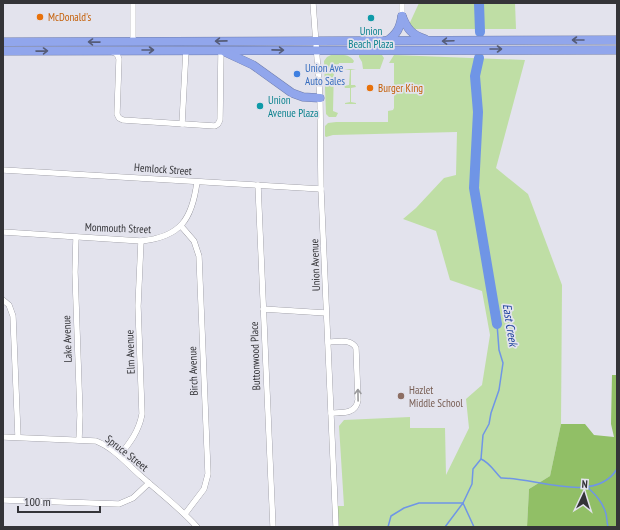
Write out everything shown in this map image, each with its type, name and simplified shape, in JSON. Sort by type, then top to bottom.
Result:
[{"type":"highway","points":[[387,41],[399,30],[402,16]]},
{"type":"highway","points":[[402,16],[410,32],[414,35],[432,41]]},
{"type":"highway","points":[[3,42],[617,40]]},
{"type":"highway","points":[[221,50],[254,65],[292,93],[303,97],[320,98]]},
{"type":"highway","points":[[3,51],[617,50]]},
{"type":"street","points":[[133,3],[133,42]]},
{"type":"street","name":"Union Avenue","points":[[313,3],[320,98],[321,189],[336,527]]},
{"type":"street","points":[[402,3],[402,16]]},
{"type":"street","points":[[109,50],[117,54],[119,59],[117,114],[119,118],[123,120],[214,126],[218,124],[220,120],[221,50]]},
{"type":"street","points":[[182,124],[186,50]]},
{"type":"street","name":"Hemlock Street","points":[[3,170],[321,189]]},
{"type":"street","name":"Monmouth Street","points":[[3,232],[141,241],[155,240],[164,237],[181,226],[187,218],[193,207],[197,182]]},
{"type":"street","name":"Buttonwood Place","points":[[258,185],[272,527]]},
{"type":"street","name":"Birch Avenue","points":[[181,226],[194,241],[199,256],[208,474],[204,489],[185,514]]},
{"type":"street","name":"Lake Avenue","points":[[76,237],[74,266],[80,415],[79,440]]},
{"type":"street","name":"Elm Avenue","points":[[119,456],[135,436],[142,414],[138,306],[141,241]]},
{"type":"street","points":[[3,300],[9,305],[13,316],[18,437]]},
{"type":"street","points":[[263,309],[326,312]]},
{"type":"street","points":[[328,342],[349,342],[356,348],[358,404],[353,410],[345,413],[331,413]]},
{"type":"street","name":"Spruce Street","points":[[3,437],[96,441],[119,456],[185,514],[197,527]]},
{"type":"street","points":[[3,500],[119,504],[133,498],[149,483]]},
{"type":"green space","points":[[419,3],[515,3],[516,29],[407,29]]},
{"type":"green space","points":[[331,55],[347,56],[352,58],[354,61],[353,63],[339,63],[338,67],[334,68],[333,111],[338,113],[336,117],[329,117],[326,114],[324,61]]},
{"type":"green space","points":[[359,55],[382,55],[384,58],[380,69],[363,69]]},
{"type":"green space","points":[[394,55],[525,60],[496,168],[528,194],[562,285],[561,424],[550,476],[529,489],[527,527],[334,527],[336,506],[344,506],[339,426],[344,420],[410,417],[410,428],[445,428],[446,475],[469,428],[466,399],[482,385],[490,335],[482,291],[450,280],[436,231],[403,219],[416,208],[444,178],[456,175],[457,132],[325,136],[325,126],[328,123],[388,122],[388,111],[393,110],[394,108],[394,63],[389,63]]},
{"type":"green space","points":[[344,69],[356,69],[351,70],[351,85],[355,85],[356,87],[351,88],[351,102],[356,104],[345,104],[350,102],[350,88],[345,88],[344,86],[349,85],[350,70]]},
{"type":"green space","points":[[612,375],[617,375],[617,527],[527,527],[529,489],[550,476],[561,424],[585,424],[594,435],[614,437],[611,424]]},
{"type":"waterway","name":"East Creek","points":[[479,3],[480,32]]},
{"type":"waterway","name":"East Creek","points":[[479,58],[475,76],[478,112],[474,188],[497,324]]},
{"type":"waterway","name":"East Creek","points":[[388,527],[391,516],[404,508],[419,503],[463,503],[472,484],[473,469],[481,459],[483,435],[489,424],[499,390],[503,363],[499,350],[497,324]]},
{"type":"waterway","points":[[481,459],[501,478],[563,487],[594,485],[607,480],[617,469]]},
{"type":"waterway","points":[[586,486],[601,502],[606,514],[608,527]]},
{"type":"waterway","name":"East Creek","points":[[445,527],[463,503],[474,527]]},
{"type":"place","name":"McDonald's","points":[[40,17]]},
{"type":"place","name":"Union Beach Plaza","points":[[371,18]]},
{"type":"place","name":"Union Ave Auto Sales","points":[[297,74]]},
{"type":"place","name":"Burger King","points":[[370,88]]},
{"type":"place","name":"Union Avenue Plaza","points":[[260,106]]},
{"type":"place","name":"Hazlet Middle School","points":[[401,396]]}]
